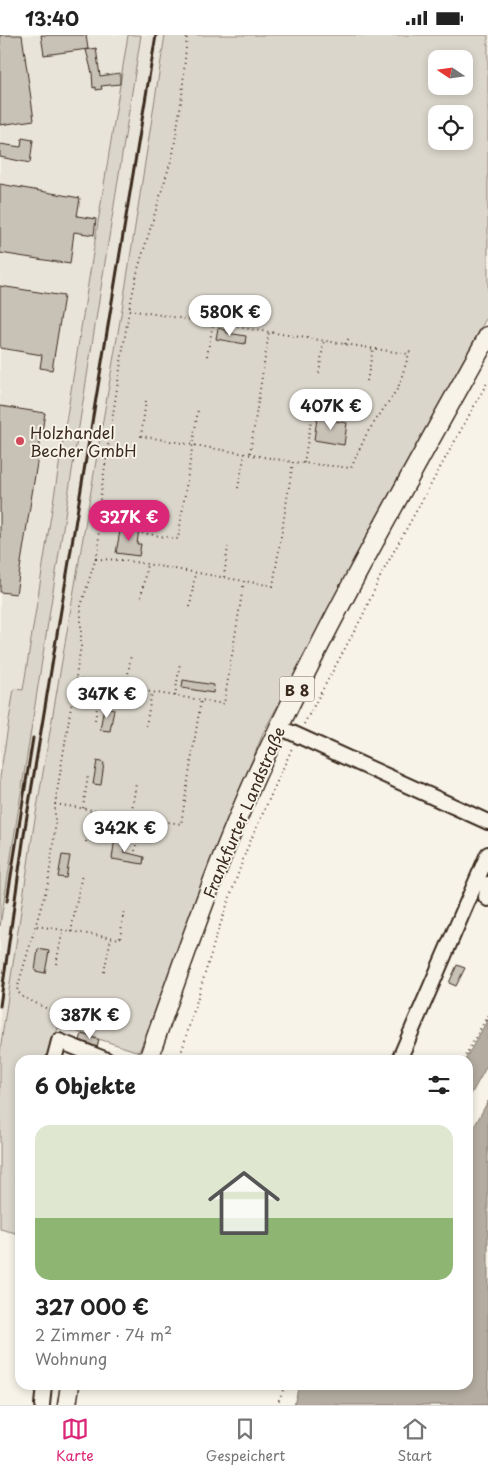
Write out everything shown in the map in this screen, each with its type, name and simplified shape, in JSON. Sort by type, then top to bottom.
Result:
[{"type":"main road","name":"Frankfurter Landstraße","points":[[158,1055],[217,870],[277,731],[345,596],[488,336]]},
{"type":"main road","name":"Frankfurter Landstraße","points":[[158,1055],[247,825],[294,733],[314,682],[375,565],[488,361]]},
{"type":"main road","points":[[56,1405],[58,1390]]},
{"type":"main road","points":[[67,1405],[69,1390]]},
{"type":"street","points":[[294,733],[488,822]]},
{"type":"street","points":[[400,1055],[488,854]]},
{"type":"street","points":[[488,884],[488,899]]},
{"type":"street","points":[[56,1055],[60,1041],[95,1055]]},
{"type":"street","points":[[42,1405],[44,1390]]},
{"type":"path","points":[[60,1041],[63,1024],[60,1015],[24,997],[18,991],[48,883],[56,830],[55,804],[82,638],[81,606],[99,548],[98,512],[129,310],[138,269],[173,154],[182,97],[187,35]]},
{"type":"path","points":[[129,310],[408,354]]},
{"type":"path","points":[[207,356],[213,323]]},
{"type":"path","points":[[250,454],[269,332]]},
{"type":"path","points":[[345,344],[349,338]]},
{"type":"path","points":[[319,373],[324,341]]},
{"type":"path","points":[[146,401],[141,436],[293,462],[351,468],[367,433],[398,388],[411,348]]},
{"type":"path","points":[[367,381],[373,349]]},
{"type":"path","points":[[181,1055],[216,937],[246,851],[294,733],[362,617],[382,573],[488,381]]},
{"type":"path","points":[[142,533],[178,539],[198,410]]},
{"type":"path","points":[[304,463],[312,415]]},
{"type":"path","points":[[238,488],[245,453]]},
{"type":"path","points":[[96,559],[147,564],[273,586],[293,462]]},
{"type":"path","points":[[224,577],[228,547]]},
{"type":"path","points":[[141,597],[147,564]]},
{"type":"path","points":[[190,607],[195,573]]},
{"type":"path","points":[[76,679],[224,704],[244,581]]},
{"type":"path","points":[[126,688],[131,654]]},
{"type":"path","points":[[174,696],[180,663]]},
{"type":"path","points":[[95,720],[101,684]]},
{"type":"path","points":[[146,726],[152,693]]},
{"type":"path","points":[[55,804],[181,824],[201,700]]},
{"type":"path","points":[[83,808],[88,776]]},
{"type":"path","points":[[131,816],[136,783]]},
{"type":"path","points":[[86,842],[91,809]]},
{"type":"path","points":[[135,851],[140,817]]},
{"type":"path","points":[[70,932],[82,874]]},
{"type":"path","points":[[37,926],[120,939],[124,910]]},
{"type":"path","points":[[56,964],[63,930]]},
{"type":"path","points":[[104,972],[111,938]]},
{"type":"path","points":[[466,1055],[488,1015]]},
{"type":"path","points":[[277,1405],[283,1390]]},
{"type":"shaded area","points":[[0,35],[128,35],[23,690],[14,689],[0,776]]},
{"type":"shaded area","points":[[128,35],[141,35],[0,926],[0,777],[14,689],[23,690]]},
{"type":"shaded area","points":[[141,35],[165,35],[123,303],[33,831],[0,1053],[0,926]]},
{"type":"shaded area","points":[[165,35],[488,35],[488,315],[263,733],[139,1052],[68,1029],[58,1028],[50,1055],[15,1055],[15,1233],[0,1229],[0,1053],[33,831],[123,303]]},
{"type":"shaded area","points":[[488,1019],[488,1064],[473,1091],[473,1055],[468,1055]]},
{"type":"shaded area","points":[[488,1101],[488,1405],[294,1405],[298,1390],[473,1390],[473,1129]]},
{"type":"building","points":[[0,35],[22,35],[34,120],[0,125]]},
{"type":"building","points":[[41,35],[86,35],[88,49],[44,55]]},
{"type":"building","points":[[96,48],[100,76],[120,73],[120,84],[101,86],[102,89],[96,90],[96,87],[93,88],[92,73],[86,50]]},
{"type":"building","points":[[22,138],[33,140],[30,163],[0,157],[0,144],[21,147]]},
{"type":"building","points":[[0,184],[80,198],[77,216],[96,219],[94,235],[74,232],[70,264],[0,253]]},
{"type":"building","points":[[0,286],[64,296],[52,370],[40,368],[42,355],[0,348]]},
{"type":"building","points":[[218,328],[225,330],[227,333],[246,336],[245,344],[216,339]]},
{"type":"building","points":[[0,406],[45,413],[16,594],[0,592]]},
{"type":"building","points":[[317,418],[347,423],[344,445],[314,440]]},
{"type":"building","points":[[124,526],[139,529],[137,544],[141,544],[139,556],[116,553],[120,531],[124,531]]},
{"type":"building","points":[[183,680],[214,685],[213,693],[182,688]]},
{"type":"building","points":[[104,707],[114,709],[110,731],[100,730]]},
{"type":"building","points":[[97,761],[104,763],[101,785],[93,784]]},
{"type":"building","points":[[115,837],[126,839],[124,852],[144,857],[143,864],[112,859]]},
{"type":"building","points":[[62,855],[70,856],[66,878],[58,877]]},
{"type":"building","points":[[38,949],[49,951],[45,973],[35,971]]},
{"type":"building","points":[[457,965],[465,968],[456,986],[449,983]]},
{"type":"building","points":[[82,1034],[99,1040],[97,1047],[80,1040]]},
{"type":"railway","points":[[0,1006],[25,828],[156,35]]},
{"type":"railway","points":[[7,901],[33,738]]},
{"type":"place","name":"Holzhandel Becher GmbH","points":[[20,441]]}]
